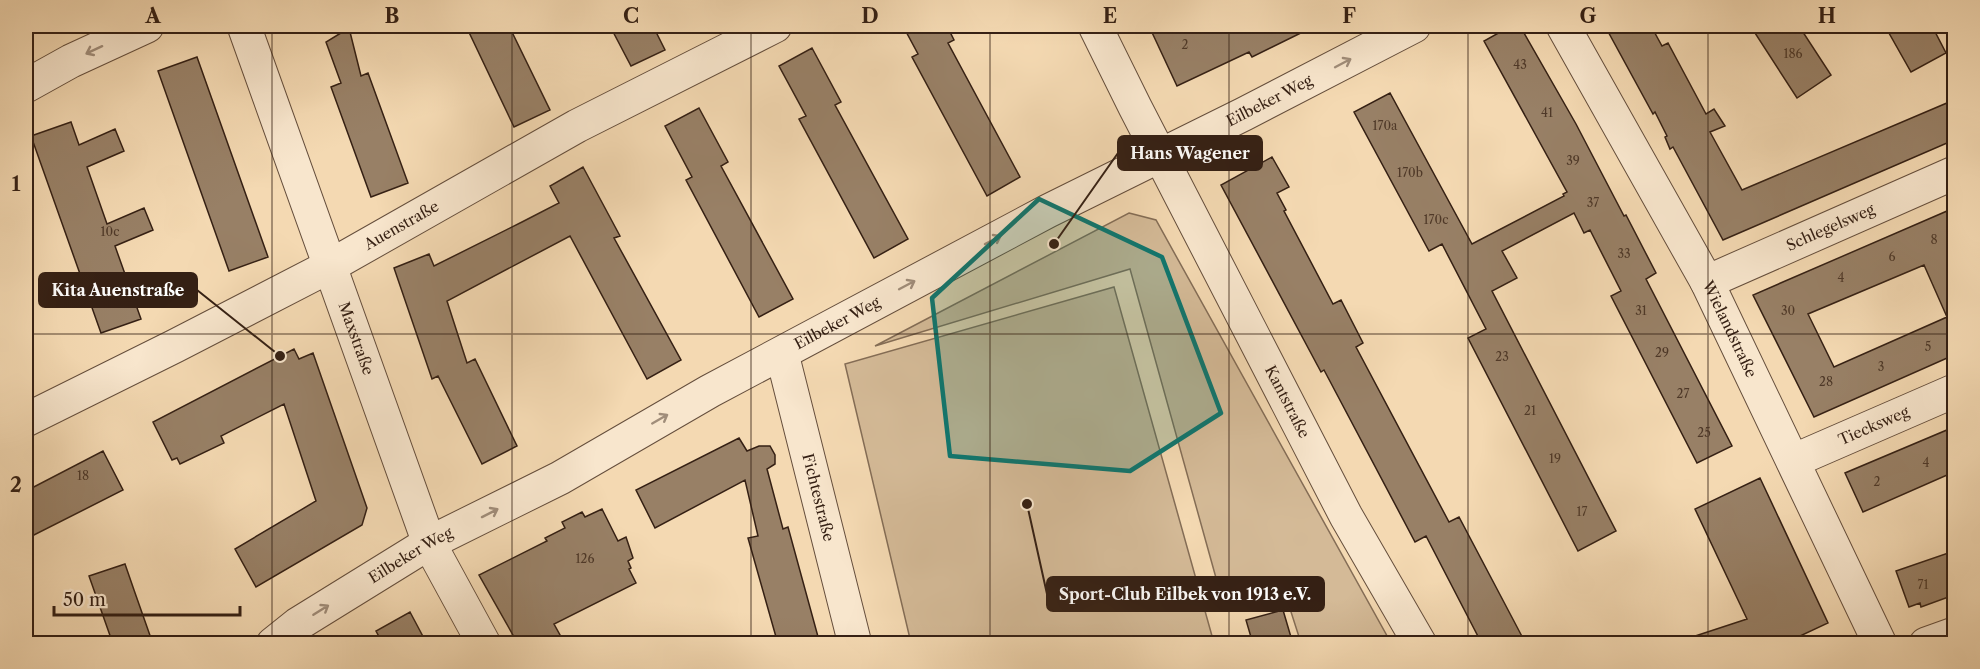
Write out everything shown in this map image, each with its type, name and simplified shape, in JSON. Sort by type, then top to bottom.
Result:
[{"type":"street","points":[[26,86],[71,61],[147,26]]},
{"type":"street","name":"Maxstraße","points":[[244,26],[429,543],[484,644]]},
{"type":"street","name":"Auenstraße","points":[[26,420],[330,266],[577,126],[775,26]]},
{"type":"street","name":"Kantstraße","points":[[1095,26],[1346,516],[1420,644]]},
{"type":"street","name":"Eilbeker Weg","points":[[273,644],[298,624],[429,543],[560,478],[710,391],[990,241],[1107,181],[1161,157],[1414,26]]},
{"type":"street","name":"Wielandstraße","points":[[1563,26],[1707,282],[1880,644]]},
{"type":"street","name":"Schlegelsweg","points":[[1707,282],[1954,173]]},
{"type":"street","name":"Fichtestraße","points":[[782,354],[855,644]]},
{"type":"street","name":"Tiecksweg","points":[[1793,461],[1954,391]]},
{"type":"street","points":[[1926,644],[1954,634]]},
{"type":"highlighted area","points":[[1039,199],[1162,257],[1221,413],[1130,471],[950,456],[932,298]]},
{"type":"shaded area","points":[[1129,213],[1156,220],[1391,643],[1301,643],[1284,590],[1223,603],[1130,269],[875,346]]},
{"type":"shaded area","points":[[1114,287],[1214,643],[911,643],[845,364]]},
{"type":"building","points":[[466,26],[509,26],[550,110],[514,127]]},
{"type":"building","points":[[610,26],[653,26],[665,50],[631,66]]},
{"type":"building","points":[[903,26],[947,26],[954,40],[948,43],[1020,177],[987,196],[912,57],[918,54]]},
{"type":"building","points":[[1149,26],[1315,26],[1252,57],[1249,52],[1177,86]]},
{"type":"building","points":[[1511,26],[1520,26],[1576,124],[1624,216],[1626,215],[1656,273],[1646,279],[1732,446],[1697,463],[1611,296],[1621,291],[1590,230],[1584,233],[1574,213],[1502,251],[1517,278],[1492,291],[1616,531],[1578,551],[1468,338],[1486,329],[1442,244],[1429,251],[1354,112],[1390,93],[1472,244],[1564,196],[1563,194],[1567,192],[1484,41]]},
{"type":"building","points":[[1605,26],[1651,26],[1662,46],[1668,43],[1706,114],[1714,109],[1725,126],[1710,132],[1742,190],[1954,100],[1954,140],[1723,240],[1673,147],[1670,149],[1665,137],[1667,136],[1655,112],[1653,114]]},
{"type":"building","points":[[1767,26],[1799,26],[1831,75],[1797,98],[1755,33]]},
{"type":"building","points":[[1885,26],[1932,26],[1946,53],[1911,72]]},
{"type":"building","points":[[349,28],[361,76],[368,73],[408,183],[371,197],[331,87],[341,83],[326,42]]},
{"type":"building","points":[[812,48],[841,102],[835,105],[908,239],[874,258],[799,119],[806,116],[779,66]]},
{"type":"building","points":[[197,57],[268,257],[229,271],[158,71]]},
{"type":"building","points":[[699,108],[728,162],[721,166],[793,299],[759,317],[686,180],[692,177],[665,126]]},
{"type":"building","points":[[71,122],[79,145],[115,129],[124,151],[87,167],[107,224],[144,208],[153,230],[115,246],[141,319],[101,333],[31,136]]},
{"type":"building","points":[[1272,157],[1289,187],[1277,193],[1286,210],[1284,211],[1333,304],[1341,300],[1363,343],[1356,347],[1449,522],[1459,517],[1526,644],[1482,644],[1426,536],[1415,542],[1324,370],[1321,372],[1221,185]]},
{"type":"building","points":[[583,167],[620,236],[614,238],[681,360],[647,379],[570,236],[447,301],[467,363],[475,359],[517,446],[482,464],[438,376],[432,379],[394,268],[429,254],[434,266],[559,203],[550,186]]},
{"type":"building","points":[[1954,208],[1954,355],[1814,417],[1753,295]],"holes":[[[1924,265],[1947,317],[1834,367],[1808,314]]]},
{"type":"building","points":[[294,349],[299,359],[313,353],[367,508],[362,525],[256,587],[235,549],[316,501],[284,404],[221,436],[224,443],[180,464],[177,458],[172,460],[153,422]]},
{"type":"building","points":[[1954,427],[1954,472],[1863,512],[1845,473]]},
{"type":"building","points":[[739,438],[747,451],[759,446],[770,446],[775,455],[775,464],[767,469],[783,529],[788,527],[820,644],[778,644],[748,538],[758,536],[745,480],[655,528],[636,490]]},
{"type":"building","points":[[103,451],[123,490],[26,539],[26,491]]},
{"type":"building","points":[[1760,478],[1828,623],[1783,644],[1684,644],[1683,640],[1747,619],[1695,509]]},
{"type":"building","points":[[602,509],[618,541],[626,537],[633,558],[628,561],[631,568],[629,569],[636,583],[554,624],[565,644],[518,644],[479,575],[547,541],[545,538],[565,528],[562,522],[582,512],[585,517]]},
{"type":"building","points":[[1954,551],[1954,595],[1921,607],[1920,603],[1909,607],[1896,571]]},
{"type":"building","points":[[125,564],[153,644],[113,644],[89,576]]},
{"type":"building","points":[[1283,610],[1293,644],[1253,644],[1246,620]]},
{"type":"building","points":[[410,612],[427,644],[383,644],[376,631]]},
{"type":"place","name":"Hans Wagener","points":[[1054,244]]},
{"type":"place","name":"Kita Auenstraße","points":[[280,356]]},
{"type":"place","name":"Sport-Club Eilbek von 1913 e.V.","points":[[1027,504]]}]
